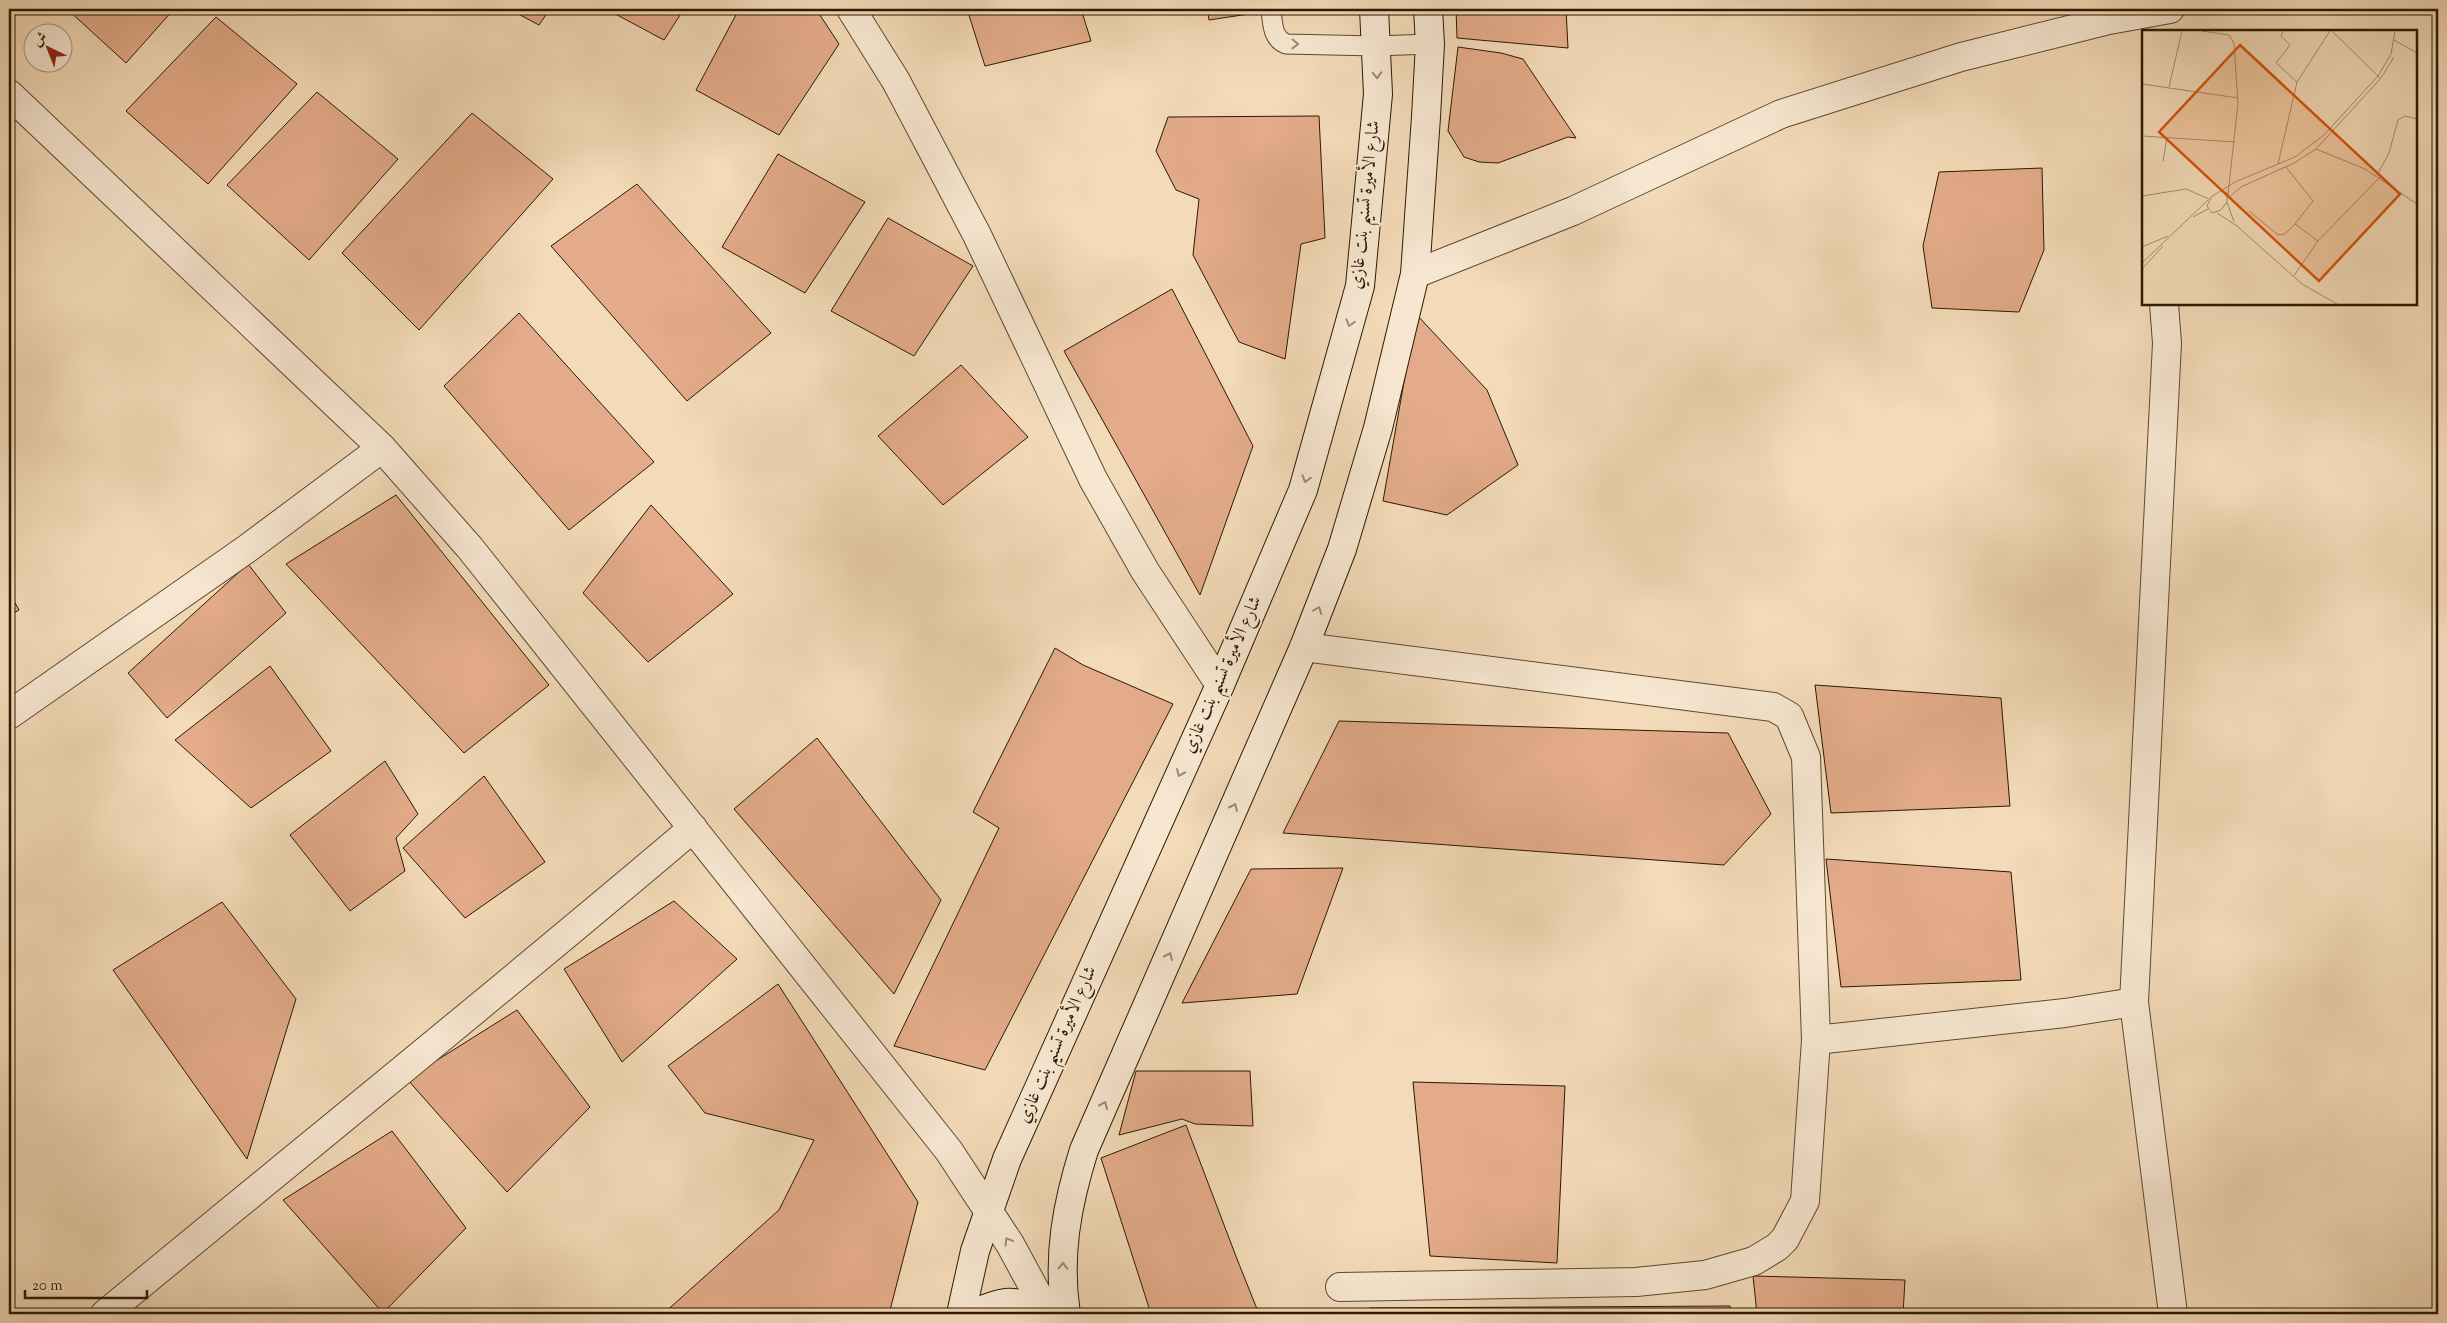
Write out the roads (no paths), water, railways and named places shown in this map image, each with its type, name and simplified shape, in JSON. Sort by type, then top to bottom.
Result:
[{"type":"street","points":[[850,9],[896,81],[977,235],[1093,479],[1145,571],[1220,685]]},
{"type":"street","name":"شارع الأميرة تسنيم بنت غازي","points":[[960,1314],[975,1251],[988,1209],[1028,1111],[1220,685],[1303,490],[1360,286],[1378,94],[1374,9]]},
{"type":"street","points":[[1066,1314],[1062,1292],[1063,1244],[1070,1196],[1084,1150],[1304,647],[1342,549],[1378,428],[1415,274],[1430,44],[1428,9]]},
{"type":"street","points":[[1415,274],[1573,211],[1780,114],[1961,57],[2109,14],[2157,17]]},
{"type":"street","points":[[9,94],[382,448],[470,548],[949,1151],[988,1209],[1031,1280],[1048,1314]]},
{"type":"street","points":[[2164,305],[2167,343],[2134,1002],[2173,1314]]},
{"type":"street","points":[[9,715],[248,548],[382,448]]},
{"type":"street","points":[[1304,647],[1773,707],[1789,716],[1806,756],[1816,1040],[1805,1201],[1785,1239],[1777,1248],[1754,1261],[1705,1275],[1636,1282],[1340,1287]]},
{"type":"street","points":[[105,1314],[317,1138],[559,942],[693,828]]},
{"type":"street","points":[[1816,1040],[2065,1012],[2134,1002]]},
{"type":"street","points":[[974,1314],[997,1303],[1026,1304],[1044,1314]]},
{"type":"lane","points":[[1271,10],[1275,35],[1286,44],[1376,46],[1430,44]]}]
